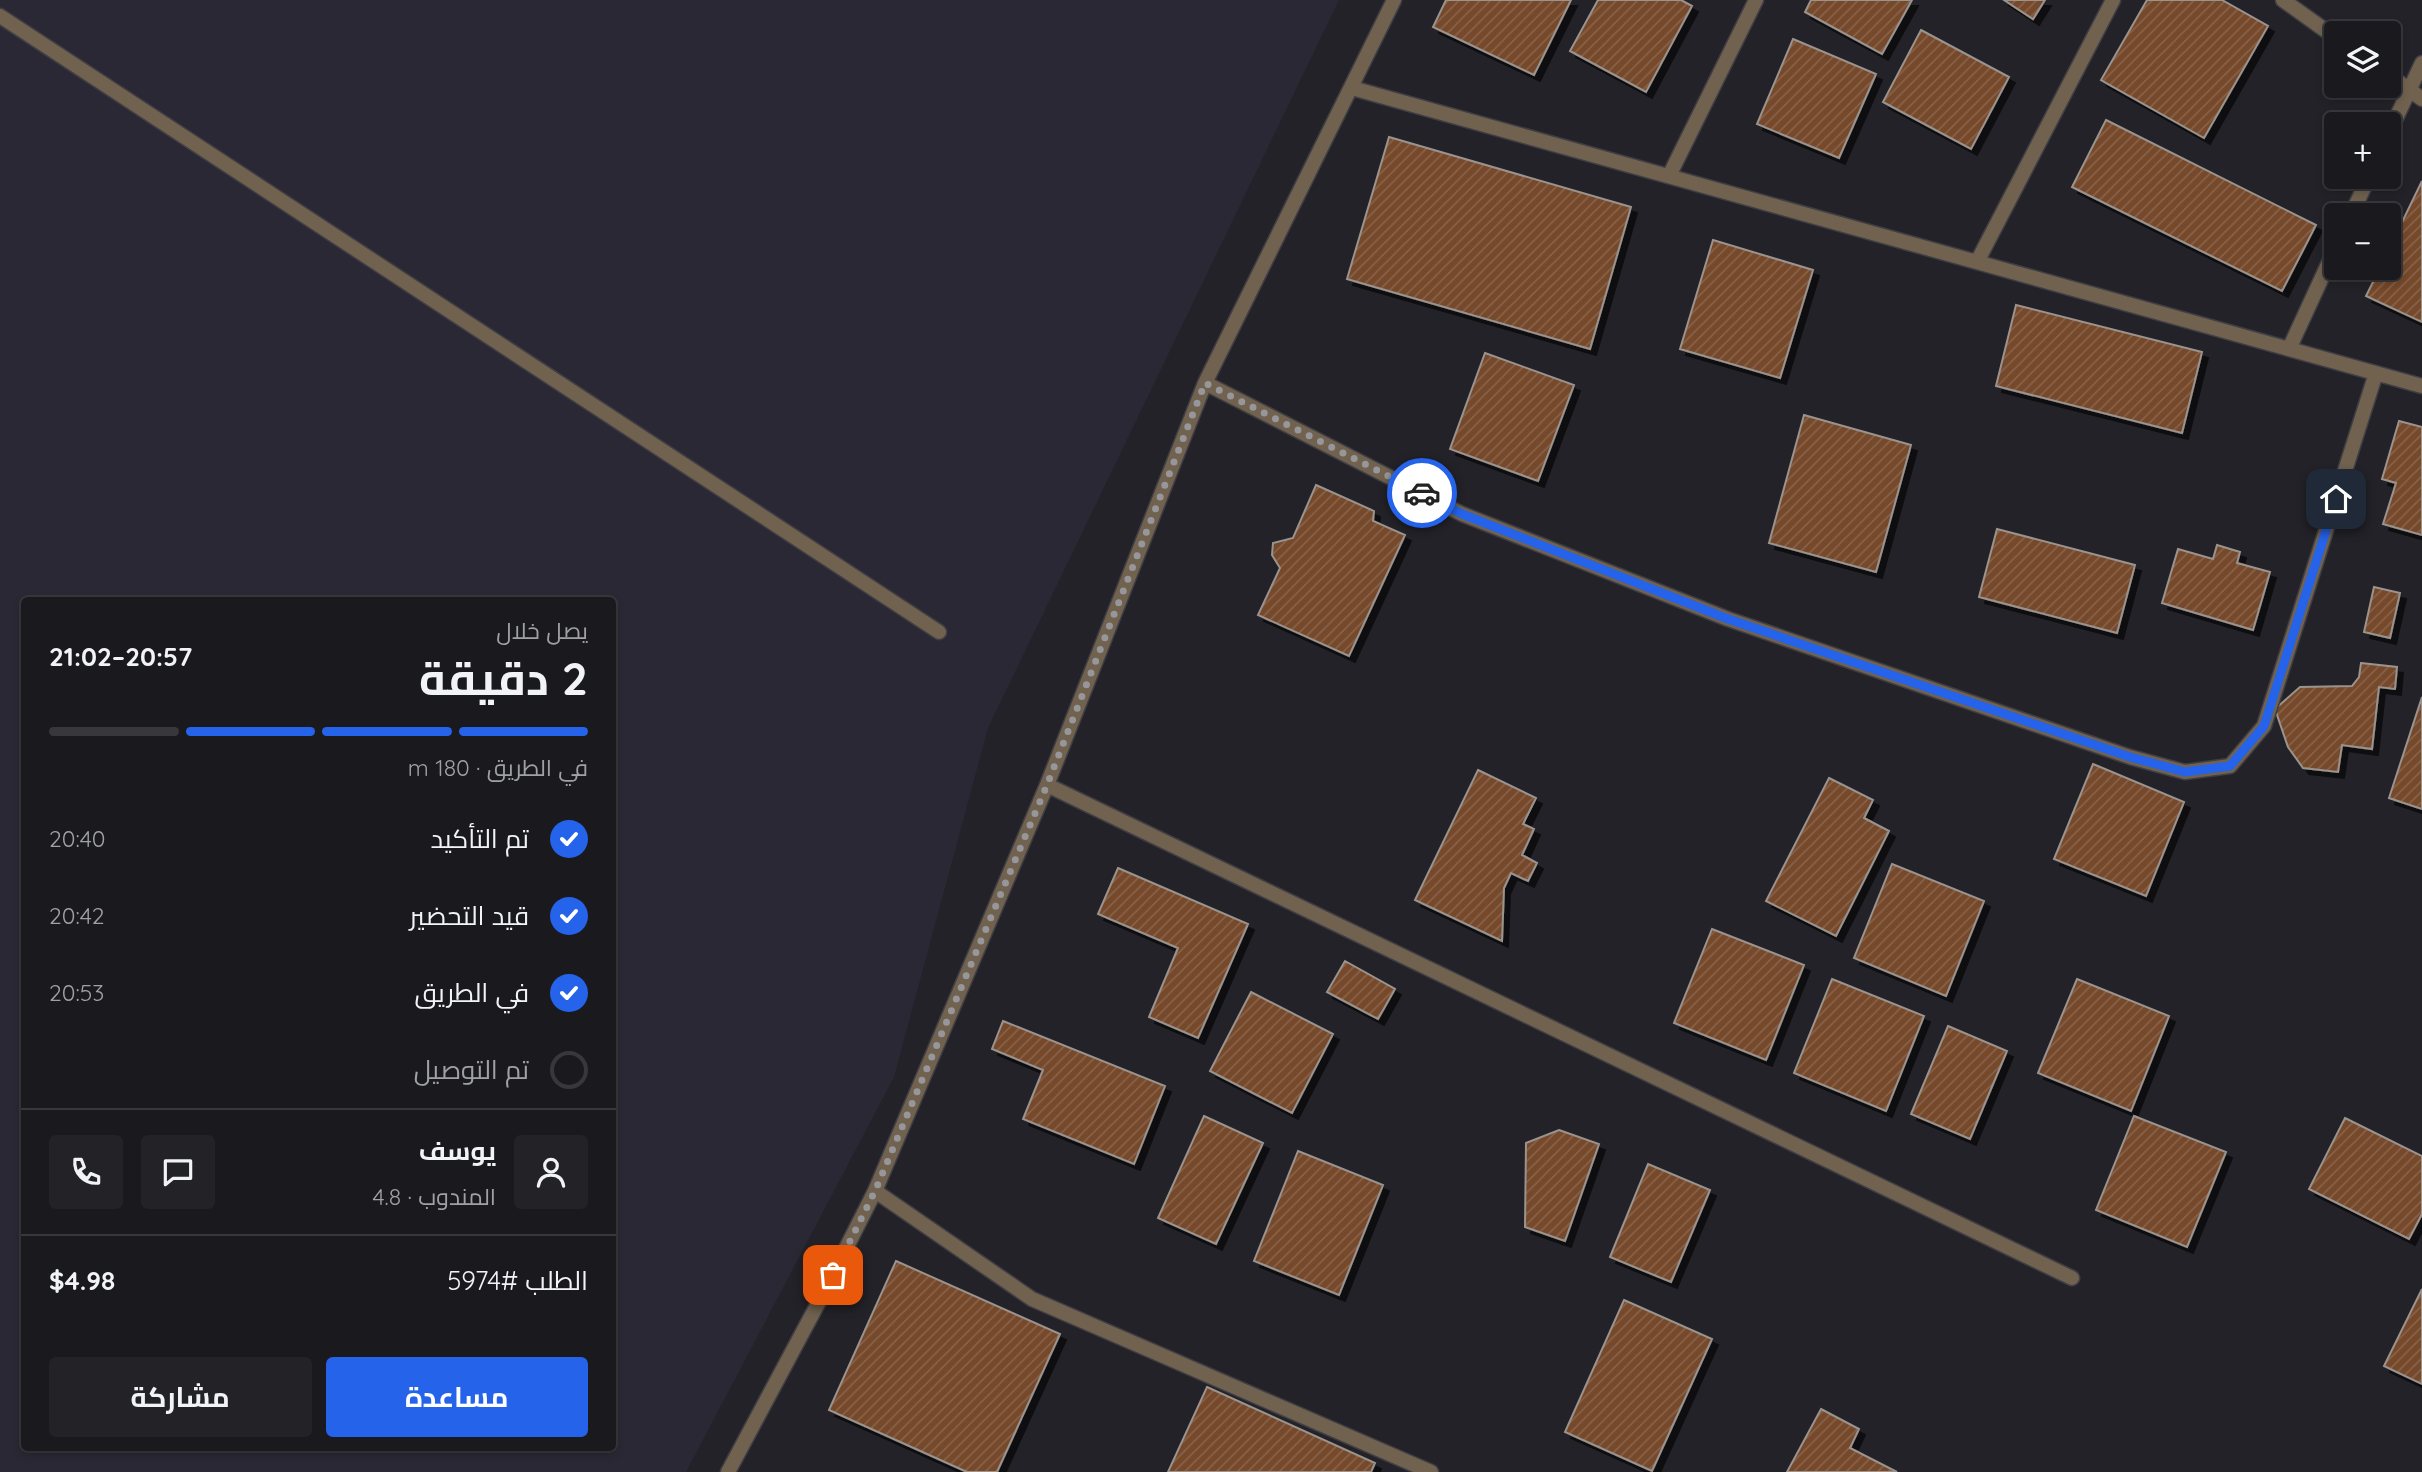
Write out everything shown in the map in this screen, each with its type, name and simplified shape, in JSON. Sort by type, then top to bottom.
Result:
[{"type":"street","points":[[727,1472],[875,1191],[1047,785],[1205,383],[1394,0]]},
{"type":"street","points":[[1669,176],[1756,0]]},
{"type":"street","points":[[1977,262],[2113,0]]},
{"type":"street","points":[[2283,0],[2324,29]]},
{"type":"street","points":[[0,16],[939,632]]},
{"type":"street","points":[[2399,112],[2422,63]]},
{"type":"street","points":[[2401,84],[2422,99]]},
{"type":"street","points":[[1352,88],[2422,386]]},
{"type":"street","points":[[2289,349],[2324,273]]},
{"type":"street","points":[[1205,383],[1462,514],[1741,624],[2130,757],[2185,772],[2230,766],[2264,726],[2376,373]]},
{"type":"street","points":[[1047,785],[2072,1278]]},
{"type":"street","points":[[875,1191],[1032,1299],[1431,1472]]},
{"type":"shaded area","points":[[0,0],[1339,0],[988,728],[894,1077],[686,1472],[0,1472]]},
{"type":"building","points":[[1446,0],[1571,0],[1534,75],[1433,27]]},
{"type":"building","points":[[1598,0],[1681,0],[1692,6],[1646,92],[1570,51]]},
{"type":"building","points":[[1811,0],[1912,0],[1882,54],[1805,12]]},
{"type":"building","points":[[2004,0],[2045,0],[2033,19]]},
{"type":"building","points":[[2147,0],[2222,0],[2268,26],[2204,138],[2101,80]]},
{"type":"building","points":[[1921,30],[2009,77],[1971,149],[1883,102]]},
{"type":"building","points":[[1793,39],[1876,74],[1839,158],[1757,124]]},
{"type":"building","points":[[2106,120],[2316,225],[2282,291],[2072,187]]},
{"type":"building","points":[[1389,137],[1631,207],[1590,349],[1347,279]]},
{"type":"building","points":[[2422,181],[2422,322],[2366,296],[2374,280],[2401,280],[2401,224]]},
{"type":"building","points":[[1713,240],[1813,270],[1780,378],[1680,349]]},
{"type":"building","points":[[2016,305],[2202,352],[2182,433],[1996,386]]},
{"type":"building","points":[[1485,353],[1574,385],[1538,481],[1450,449]]},
{"type":"building","points":[[1804,415],[1911,445],[1876,572],[1769,543]]},
{"type":"building","points":[[2399,421],[2422,427],[2422,535],[2383,524],[2396,483],[2382,479]]},
{"type":"building","points":[[1316,485],[1374,511],[1373,521],[1405,535],[1349,656],[1258,615],[1280,568],[1272,555],[1273,543],[1293,538]]},
{"type":"building","points":[[1997,529],[2135,565],[2117,633],[1979,597]]},
{"type":"building","points":[[2217,545],[2240,552],[2237,563],[2270,572],[2253,630],[2162,603],[2178,549],[2213,559]]},
{"type":"building","points":[[2374,587],[2400,593],[2390,638],[2364,632]]},
{"type":"building","points":[[2361,663],[2397,667],[2395,689],[2379,687],[2372,749],[2342,745],[2338,772],[2303,768],[2288,747],[2275,709],[2300,687],[2352,686],[2359,677]]},
{"type":"building","points":[[2422,697],[2422,809],[2389,798]]},
{"type":"building","points":[[2093,764],[2184,802],[2146,896],[2054,859]]},
{"type":"building","points":[[1478,770],[1536,798],[1523,824],[1534,829],[1522,855],[1537,863],[1528,881],[1511,873],[1504,888],[1502,941],[1415,900]]},
{"type":"building","points":[[1829,778],[1873,800],[1864,818],[1889,831],[1836,936],[1766,901]]},
{"type":"building","points":[[1892,864],[1984,901],[1946,996],[1854,958]]},
{"type":"building","points":[[1118,868],[1248,924],[1198,1038],[1149,1017],[1178,948],[1098,914]]},
{"type":"building","points":[[1712,929],[1804,965],[1766,1060],[1674,1023]]},
{"type":"building","points":[[1345,961],[1395,989],[1378,1019],[1327,992]]},
{"type":"building","points":[[1832,979],[1924,1016],[1886,1111],[1794,1073]]},
{"type":"building","points":[[2077,979],[2169,1016],[2131,1111],[2038,1073]]},
{"type":"building","points":[[1251,992],[1333,1034],[1292,1113],[1210,1071]]},
{"type":"building","points":[[1003,1021],[1165,1086],[1134,1164],[1023,1119],[1043,1070],[992,1049]]},
{"type":"building","points":[[1948,1026],[2007,1051],[1970,1139],[1911,1114]]},
{"type":"building","points":[[1204,1116],[1263,1143],[1216,1244],[1158,1218]]},
{"type":"building","points":[[2134,1116],[2226,1152],[2187,1247],[2096,1210]]},
{"type":"building","points":[[2345,1118],[2422,1156],[2422,1214],[2409,1239],[2309,1189]]},
{"type":"building","points":[[1559,1130],[1599,1144],[1565,1241],[1525,1227],[1526,1143]]},
{"type":"building","points":[[1298,1151],[1383,1185],[1339,1295],[1254,1261]]},
{"type":"building","points":[[1648,1164],[1710,1190],[1671,1282],[1610,1257]]},
{"type":"building","points":[[896,1261],[1060,1334],[997,1472],[967,1472],[829,1410]]},
{"type":"building","points":[[2422,1289],[2422,1384],[2384,1366]]},
{"type":"building","points":[[1624,1300],[1712,1339],[1652,1471],[1565,1432]]},
{"type":"building","points":[[1207,1387],[1375,1463],[1371,1472],[1168,1472]]},
{"type":"building","points":[[1821,1409],[1859,1429],[1850,1448],[1897,1472],[1787,1472]]},
{"type":"way so far","points":[[833,1275],[875,1191],[1047,785],[1205,383],[1422,493]]},
{"type":"route","points":[[1422,493],[1462,514],[1728,619],[2130,757],[2185,772],[2230,766],[2264,726],[2336,499]]}]
